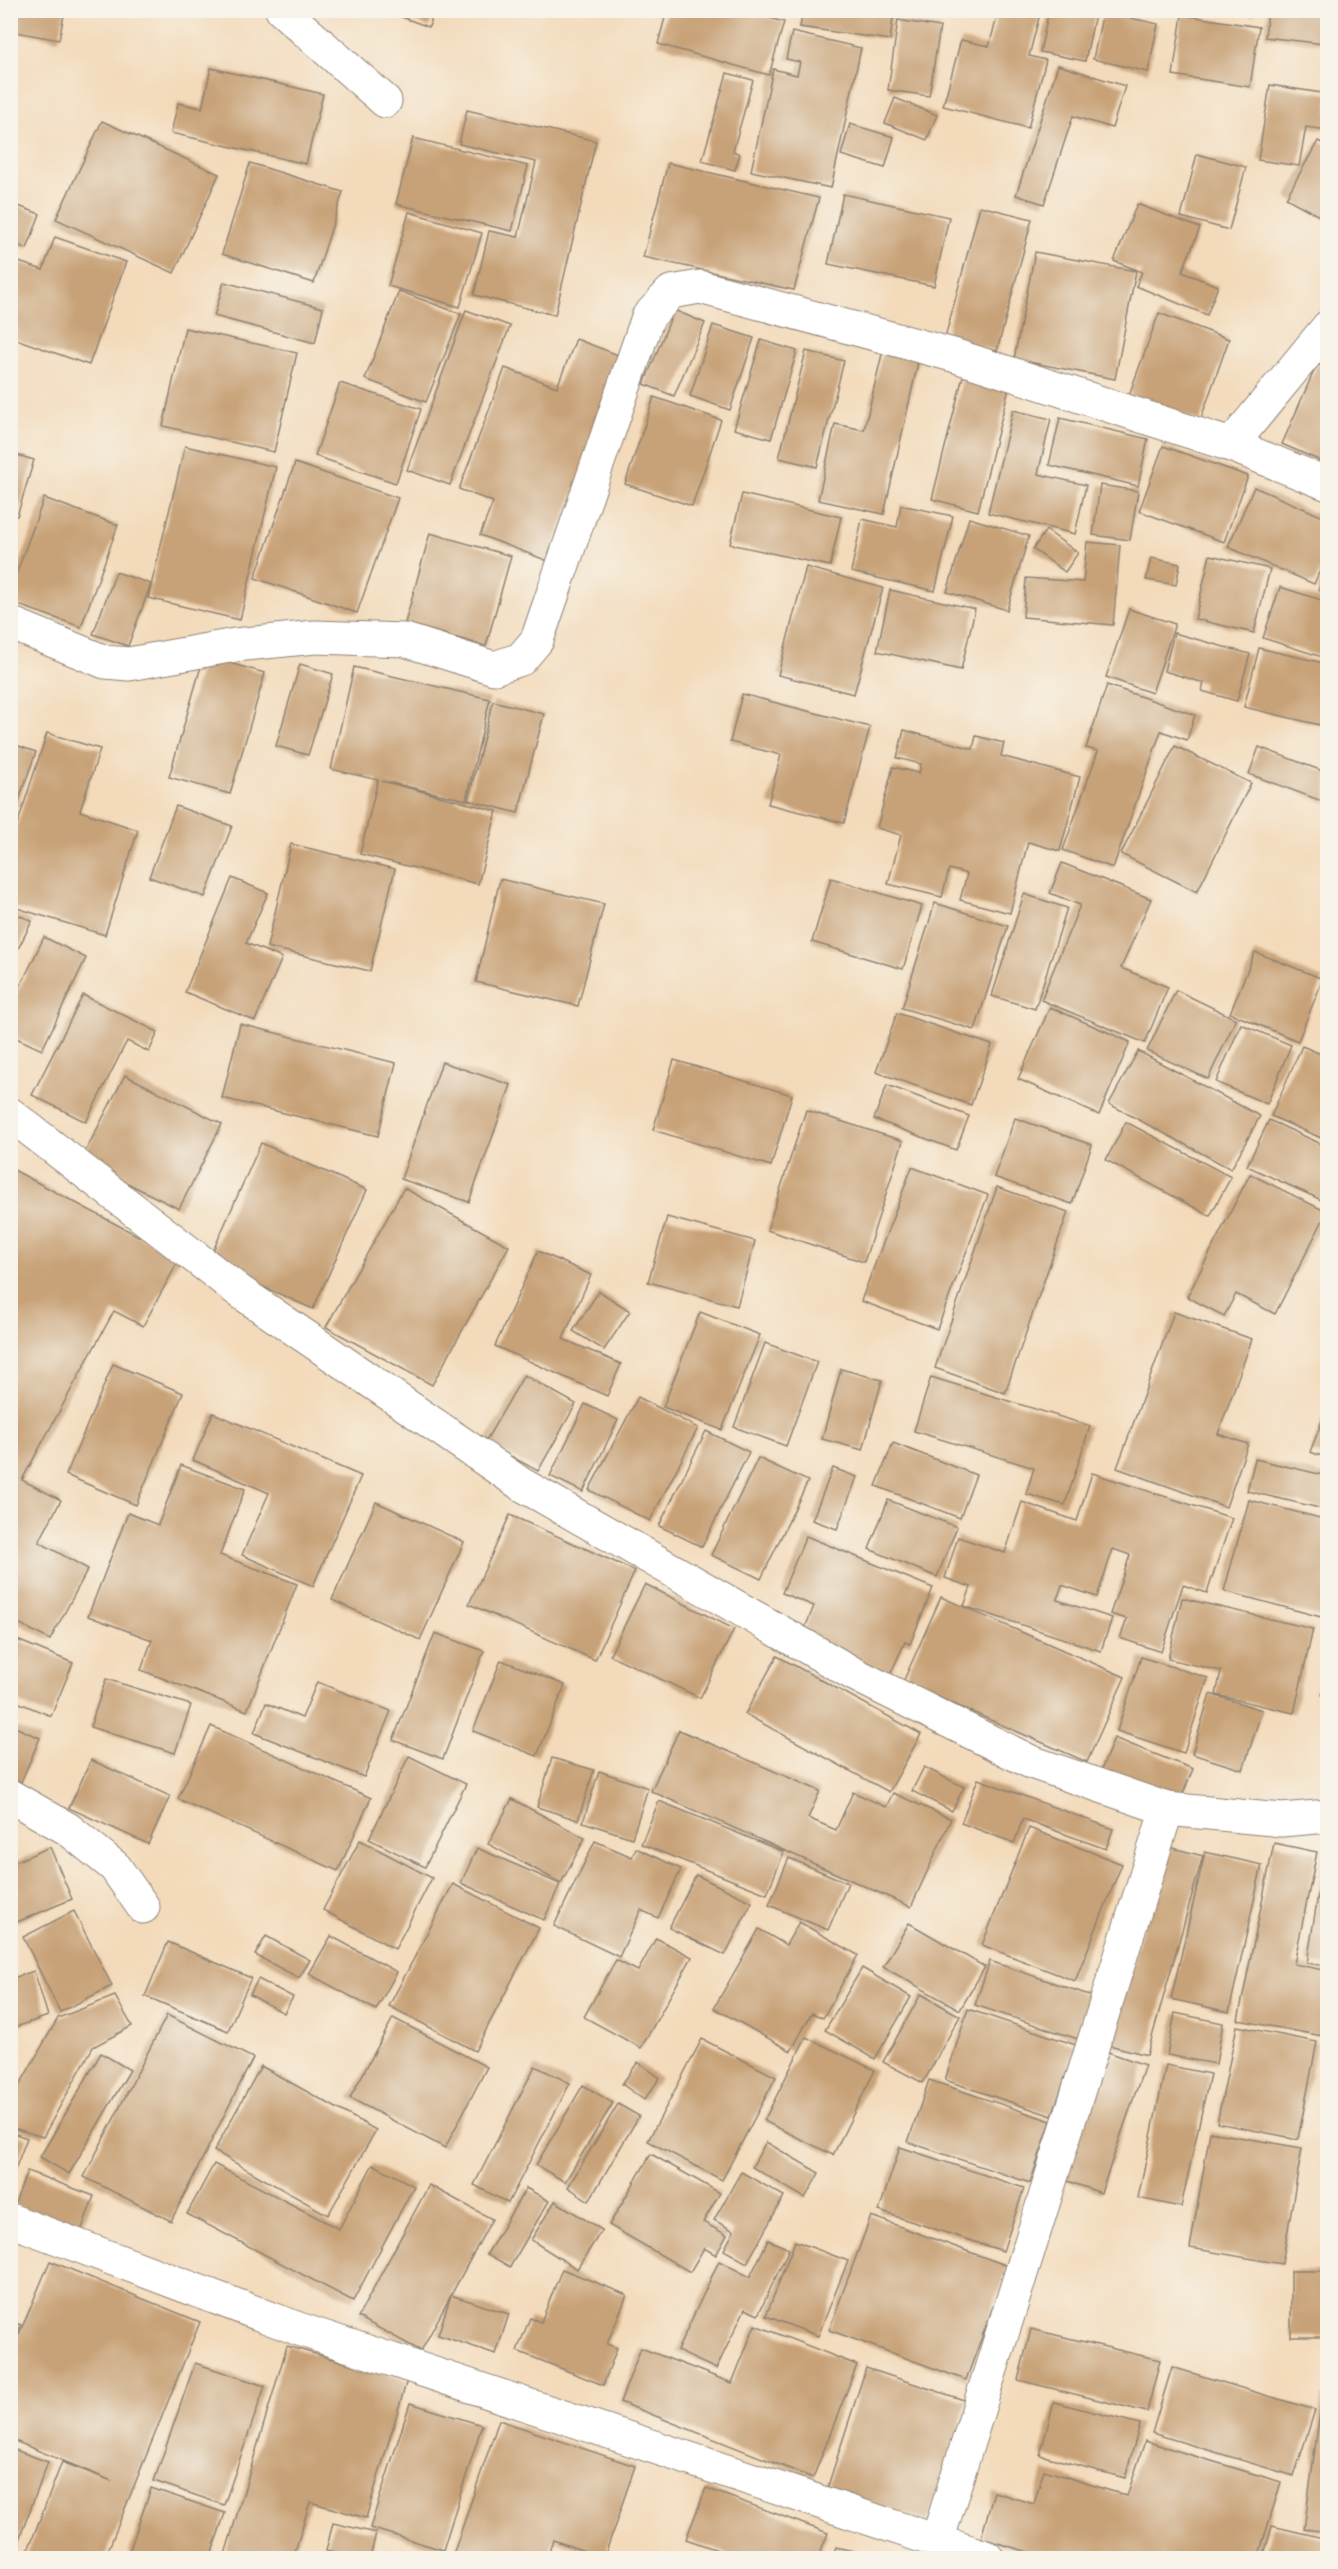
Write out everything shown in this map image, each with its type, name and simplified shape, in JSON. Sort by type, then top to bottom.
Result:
[{"type":"street","points":[[282,10],[385,101]]},
{"type":"street","points":[[10,623],[105,662],[129,664],[235,645],[315,637],[405,640],[494,668],[521,659],[537,640],[648,317],[671,292],[700,287],[953,355],[1231,445],[1328,484]]},
{"type":"street","points":[[1231,445],[1328,327]]},
{"type":"street","points":[[10,1113],[239,1291],[521,1484],[854,1674],[1031,1762],[1167,1809],[1282,1820],[1328,1816]]},
{"type":"street","points":[[10,1796],[29,1809],[68,1829],[115,1868],[143,1907]]},
{"type":"street","points":[[937,2541],[1167,1809]]},
{"type":"street","points":[[10,2220],[299,2329],[988,2559]]},
{"type":"building","points":[[10,10],[65,10],[59,40],[10,31]]},
{"type":"building","points":[[382,10],[434,10],[429,27]]},
{"type":"building","points":[[667,10],[741,10],[784,22],[769,75],[658,44]]},
{"type":"building","points":[[803,10],[894,10],[890,40],[800,27]]},
{"type":"building","points":[[999,10],[1041,10],[1029,56],[1046,60],[1028,128],[943,106],[961,40],[989,46]]},
{"type":"building","points":[[1049,10],[1096,10],[1085,61],[1040,52]]},
{"type":"building","points":[[1227,10],[1255,10],[1254,16]]},
{"type":"building","points":[[1268,10],[1328,10],[1324,44],[1265,37]]},
{"type":"building","points":[[1103,12],[1158,24],[1148,72],[1093,59]]},
{"type":"building","points":[[1182,15],[1259,27],[1250,87],[1173,75]]},
{"type":"building","points":[[898,20],[940,27],[929,96],[888,90]]},
{"type":"building","points":[[792,32],[861,48],[831,188],[751,171],[773,69],[797,75],[800,62],[786,59]]},
{"type":"building","points":[[1058,65],[1125,86],[1112,128],[1073,116],[1044,204],[1016,195]]},
{"type":"building","points":[[211,68],[323,94],[306,164],[171,133],[178,103],[202,108]]},
{"type":"building","points":[[727,73],[753,80],[733,151],[740,154],[735,170],[702,161]]},
{"type":"building","points":[[1270,85],[1328,94],[1328,130],[1306,127],[1299,166],[1258,160]]},
{"type":"building","points":[[895,98],[937,115],[927,140],[885,123]]},
{"type":"building","points":[[467,110],[596,141],[555,315],[474,295],[489,231],[518,237],[536,162],[459,144]]},
{"type":"building","points":[[102,121],[219,174],[174,273],[56,219]]},
{"type":"building","points":[[850,124],[894,137],[885,168],[841,155]]},
{"type":"building","points":[[413,138],[528,166],[512,231],[396,204]]},
{"type":"building","points":[[1318,141],[1328,146],[1328,221],[1286,198]]},
{"type":"building","points":[[1197,154],[1246,167],[1229,230],[1181,217]]},
{"type":"building","points":[[250,163],[343,192],[314,283],[222,254]]},
{"type":"building","points":[[668,163],[819,198],[794,290],[643,257]]},
{"type":"building","points":[[843,194],[949,217],[934,286],[828,264]]},
{"type":"building","points":[[10,203],[40,214],[27,249],[10,242]]},
{"type":"building","points":[[1137,204],[1200,228],[1182,272],[1218,286],[1207,315],[1136,286],[1142,272],[1114,261]]},
{"type":"building","points":[[980,206],[1032,219],[997,351],[945,338]]},
{"type":"building","points":[[409,212],[482,233],[460,307],[388,286]]},
{"type":"building","points":[[55,237],[126,262],[89,365],[10,337],[10,259],[43,270]]},
{"type":"building","points":[[1035,252],[1136,271],[1115,379],[1014,359]]},
{"type":"building","points":[[224,282],[323,308],[315,343],[214,316]]},
{"type":"building","points":[[399,291],[461,314],[426,402],[365,379]]},
{"type":"building","points":[[466,310],[510,326],[450,485],[407,470]]},
{"type":"building","points":[[674,310],[705,323],[674,396],[644,384]]},
{"type":"building","points":[[1159,313],[1229,339],[1200,421],[1129,395]]},
{"type":"building","points":[[713,325],[754,338],[730,410],[690,396]]},
{"type":"building","points":[[185,328],[297,353],[274,452],[163,426]]},
{"type":"building","points":[[576,339],[626,358],[548,561],[480,535],[493,502],[459,489],[505,368],[557,387]]},
{"type":"building","points":[[761,340],[797,351],[771,439],[734,429]]},
{"type":"building","points":[[883,350],[919,358],[884,514],[818,500],[835,424],[864,430]]},
{"type":"building","points":[[806,351],[844,361],[817,467],[779,458]]},
{"type":"building","points":[[1317,364],[1328,368],[1328,464],[1282,444]]},
{"type":"building","points":[[963,376],[1009,388],[978,511],[932,499]]},
{"type":"building","points":[[340,383],[421,409],[396,483],[315,456]]},
{"type":"building","points":[[654,397],[721,420],[692,506],[625,484]]},
{"type":"building","points":[[1013,410],[1051,419],[1038,474],[1086,485],[1075,534],[988,513]]},
{"type":"building","points":[[1060,418],[1148,439],[1138,486],[1049,465]]},
{"type":"building","points":[[185,446],[276,467],[240,620],[148,598]]},
{"type":"building","points":[[1163,446],[1248,476],[1224,542],[1139,511]]},
{"type":"building","points":[[10,453],[34,460],[17,516],[10,514]]},
{"type":"building","points":[[295,463],[398,498],[357,613],[255,578]]},
{"type":"building","points":[[1100,485],[1138,491],[1130,540],[1093,535]]},
{"type":"building","points":[[1254,487],[1328,519],[1328,552],[1314,584],[1228,547]]},
{"type":"building","points":[[742,494],[841,517],[830,566],[730,544]]},
{"type":"building","points":[[44,498],[118,525],[81,627],[10,602],[10,591]]},
{"type":"building","points":[[901,505],[953,516],[935,591],[851,572],[862,519],[897,527]]},
{"type":"building","points":[[969,518],[1029,536],[1007,610],[947,592]]},
{"type":"building","points":[[1046,530],[1078,553],[1065,572],[1033,549]]},
{"type":"building","points":[[430,533],[511,556],[486,646],[405,623]]},
{"type":"building","points":[[1087,542],[1120,545],[1113,625],[1023,617],[1026,578],[1083,582]]},
{"type":"building","points":[[1210,555],[1270,569],[1254,633],[1195,619]]},
{"type":"building","points":[[1151,558],[1180,564],[1176,585],[1146,580]]},
{"type":"building","points":[[806,567],[883,588],[854,694],[778,675]]},
{"type":"building","points":[[1328,567],[1328,594],[1318,590]]},
{"type":"building","points":[[116,572],[151,584],[128,646],[93,634]]},
{"type":"building","points":[[1280,587],[1328,602],[1328,659],[1263,638]]},
{"type":"building","points":[[890,590],[975,609],[961,670],[877,651]]},
{"type":"building","points":[[1129,609],[1175,624],[1152,693],[1106,677]]},
{"type":"building","points":[[1174,633],[1250,654],[1237,701],[1202,691],[1204,683],[1164,671]]},
{"type":"building","points":[[1259,648],[1328,664],[1328,693],[1320,725],[1244,707]]},
{"type":"building","points":[[204,656],[265,673],[230,794],[169,777]]},
{"type":"building","points":[[300,664],[333,674],[308,755],[276,746]]},
{"type":"building","points":[[354,667],[490,699],[466,800],[382,781],[497,811],[478,884],[360,854],[378,780],[331,769]]},
{"type":"building","points":[[1107,685],[1195,715],[1187,740],[1161,731],[1113,868],[1063,850],[1098,751],[1086,748]]},
{"type":"building","points":[[742,694],[870,727],[844,823],[768,804],[781,755],[730,742]]},
{"type":"building","points":[[493,701],[544,714],[518,813],[468,800]]},
{"type":"building","points":[[904,730],[973,749],[976,736],[1004,743],[1001,756],[1080,777],[1060,851],[1028,842],[1010,913],[960,900],[967,874],[949,869],[942,897],[888,884],[901,835],[877,828],[893,767],[919,773],[921,764],[897,758]]},
{"type":"building","points":[[47,733],[100,749],[80,811],[138,830],[105,935],[10,906],[10,847]]},
{"type":"building","points":[[10,743],[36,752],[11,822],[10,822]]},
{"type":"building","points":[[1175,746],[1251,783],[1197,892],[1121,854]]},
{"type":"building","points":[[1259,747],[1328,773],[1327,803],[1249,774]]},
{"type":"building","points":[[176,806],[232,826],[205,897],[149,877]]},
{"type":"building","points":[[291,844],[395,869],[370,971],[267,947]]},
{"type":"building","points":[[1062,863],[1151,899],[1121,968],[1168,987],[1145,1043],[1041,1000],[1080,905],[1050,893]]},
{"type":"building","points":[[232,878],[268,893],[246,943],[282,958],[255,1021],[185,992]]},
{"type":"building","points":[[831,878],[922,906],[903,969],[812,942]]},
{"type":"building","points":[[500,879],[604,904],[578,1006],[476,982]]},
{"type":"building","points":[[1024,894],[1067,908],[1035,1009],[992,996]]},
{"type":"building","points":[[935,903],[1008,926],[975,1030],[902,1008]]},
{"type":"building","points":[[10,911],[32,921],[10,965]]},
{"type":"building","points":[[44,937],[86,958],[42,1050],[10,1035],[10,1008]]},
{"type":"building","points":[[1255,952],[1323,979],[1298,1041],[1230,1013]]},
{"type":"building","points":[[1176,990],[1236,1019],[1208,1079],[1147,1051]]},
{"type":"building","points":[[83,995],[158,1032],[149,1052],[127,1041],[86,1122],[32,1095]]},
{"type":"building","points":[[1050,1007],[1130,1042],[1099,1115],[1018,1079]]},
{"type":"building","points":[[897,1013],[992,1045],[971,1105],[876,1072]]},
{"type":"building","points":[[240,1024],[396,1063],[378,1136],[222,1098]]},
{"type":"building","points":[[1241,1024],[1291,1045],[1267,1104],[1216,1082]]},
{"type":"building","points":[[1302,1046],[1328,1057],[1328,1141],[1271,1116]]},
{"type":"building","points":[[1138,1051],[1260,1116],[1231,1169],[1109,1104]]},
{"type":"building","points":[[674,1060],[792,1095],[771,1166],[653,1130]]},
{"type":"building","points":[[442,1062],[511,1085],[469,1202],[401,1179]]},
{"type":"building","points":[[125,1075],[222,1124],[179,1209],[81,1160]]},
{"type":"building","points":[[887,1085],[969,1116],[956,1150],[874,1119]]},
{"type":"building","points":[[806,1110],[903,1141],[864,1262],[767,1230]]},
{"type":"building","points":[[1015,1118],[1092,1145],[1072,1204],[994,1177]]},
{"type":"building","points":[[1269,1120],[1328,1147],[1328,1203],[1247,1166]]},
{"type":"building","points":[[1126,1122],[1231,1177],[1210,1216],[1106,1160]]},
{"type":"building","points":[[261,1143],[367,1190],[313,1309],[208,1262]]},
{"type":"building","points":[[912,1167],[988,1195],[937,1329],[861,1301]]},
{"type":"building","points":[[10,1168],[180,1258],[143,1326],[114,1311],[22,1480],[61,1500],[39,1542],[88,1569],[50,1640],[10,1619]]},
{"type":"building","points":[[1250,1174],[1327,1212],[1275,1314],[1236,1294],[1224,1316],[1187,1297]]},
{"type":"building","points":[[997,1187],[1068,1212],[1005,1393],[935,1368]]},
{"type":"building","points":[[404,1188],[509,1246],[432,1385],[326,1327]]},
{"type":"building","points":[[667,1217],[755,1241],[737,1306],[648,1282]]},
{"type":"building","points":[[538,1251],[591,1275],[563,1339],[621,1364],[607,1396],[495,1346]]},
{"type":"building","points":[[599,1291],[630,1311],[604,1350],[573,1331]]},
{"type":"building","points":[[700,1312],[760,1335],[722,1430],[663,1407]]},
{"type":"building","points":[[1174,1312],[1252,1339],[1218,1434],[1248,1444],[1226,1507],[1117,1468]]},
{"type":"building","points":[[765,1343],[817,1362],[786,1446],[734,1427]]},
{"type":"building","points":[[113,1364],[183,1393],[136,1505],[66,1475]]},
{"type":"building","points":[[841,1369],[882,1380],[863,1450],[822,1439]]},
{"type":"building","points":[[524,1375],[576,1404],[538,1471],[485,1442]]},
{"type":"building","points":[[931,1377],[1090,1426],[1065,1505],[1026,1494],[1034,1468],[914,1431]]},
{"type":"building","points":[[638,1397],[698,1428],[650,1521],[589,1490]]},
{"type":"building","points":[[585,1404],[618,1420],[583,1492],[550,1476]]},
{"type":"building","points":[[1328,1408],[1328,1458],[1310,1452]]},
{"type":"building","points":[[213,1413],[361,1476],[313,1586],[242,1555],[269,1493],[193,1460]]},
{"type":"building","points":[[706,1431],[749,1452],[702,1547],[659,1526]]},
{"type":"building","points":[[893,1443],[976,1475],[960,1518],[876,1486]]},
{"type":"building","points":[[758,1458],[808,1481],[761,1579],[711,1555]]},
{"type":"building","points":[[1255,1459],[1328,1476],[1328,1510],[1247,1491]]},
{"type":"building","points":[[181,1465],[245,1489],[220,1555],[297,1584],[247,1711],[141,1670],[152,1640],[88,1616],[128,1513],[158,1525]]},
{"type":"building","points":[[833,1468],[857,1477],[837,1529],[812,1520]]},
{"type":"building","points":[[1092,1473],[1232,1518],[1207,1593],[1183,1585],[1161,1652],[1120,1638],[1127,1619],[1110,1614],[1130,1555],[1113,1549],[1097,1597],[1062,1585],[1057,1600],[1112,1618],[1101,1651],[964,1606],[971,1587],[945,1578],[958,1537],[1005,1553],[1022,1502],[1077,1521]]},
{"type":"building","points":[[888,1500],[957,1527],[937,1577],[869,1549]]},
{"type":"building","points":[[1249,1500],[1328,1520],[1328,1607],[1325,1618],[1224,1591]]},
{"type":"building","points":[[376,1502],[464,1542],[420,1640],[332,1600]]},
{"type":"building","points":[[510,1515],[635,1571],[595,1660],[469,1604]]},
{"type":"building","points":[[806,1536],[933,1588],[910,1644],[905,1642],[890,1675],[801,1638],[814,1606],[782,1593]]},
{"type":"building","points":[[645,1584],[734,1629],[700,1698],[610,1655]]},
{"type":"building","points":[[941,1597],[1125,1677],[1087,1762],[903,1682]]},
{"type":"building","points":[[1182,1598],[1313,1629],[1294,1713],[1216,1695],[1221,1671],[1168,1659]]},
{"type":"building","points":[[435,1633],[484,1651],[443,1759],[393,1740]]},
{"type":"building","points":[[10,1637],[73,1663],[51,1716],[10,1699]]},
{"type":"building","points":[[777,1656],[921,1734],[889,1792],[745,1714]]},
{"type":"building","points":[[1141,1657],[1208,1678],[1184,1753],[1117,1731]]},
{"type":"building","points":[[501,1660],[565,1685],[537,1756],[473,1731]]},
{"type":"building","points":[[1326,1676],[1328,1676],[1328,1696],[1322,1695]]},
{"type":"building","points":[[106,1679],[191,1705],[175,1753],[90,1727]]},
{"type":"building","points":[[317,1682],[391,1711],[364,1777],[254,1733],[266,1703],[302,1718]]},
{"type":"building","points":[[1210,1694],[1262,1710],[1243,1770],[1192,1754]]},
{"type":"building","points":[[10,1725],[40,1738],[21,1782],[10,1777]]},
{"type":"building","points":[[211,1726],[371,1798],[338,1871],[178,1799]]},
{"type":"building","points":[[679,1730],[820,1791],[808,1818],[836,1830],[853,1792],[886,1807],[893,1793],[951,1819],[911,1907],[651,1791]]},
{"type":"building","points":[[1114,1738],[1193,1769],[1180,1801],[1101,1770]]},
{"type":"building","points":[[409,1756],[466,1784],[425,1867],[369,1839]]},
{"type":"building","points":[[552,1758],[594,1770],[578,1820],[537,1807]]},
{"type":"building","points":[[91,1760],[170,1796],[148,1844],[69,1808]]},
{"type":"building","points":[[924,1767],[964,1787],[952,1811],[912,1791]]},
{"type":"building","points":[[599,1771],[648,1788],[632,1838],[583,1822]]},
{"type":"building","points":[[978,1779],[1113,1829],[1106,1849],[1023,1819],[1014,1843],[961,1823]]},
{"type":"building","points":[[512,1799],[585,1838],[561,1883],[488,1844]]},
{"type":"building","points":[[659,1801],[784,1852],[767,1894],[641,1844]]},
{"type":"building","points":[[1029,1828],[1122,1864],[1075,1981],[982,1945]]},
{"type":"building","points":[[360,1840],[432,1878],[395,1949],[323,1910]]},
{"type":"building","points":[[595,1841],[632,1857],[636,1848],[681,1869],[658,1918],[641,1910],[619,1957],[554,1926]]},
{"type":"building","points":[[1274,1843],[1317,1852],[1294,1964],[1328,1971],[1328,2037],[1238,2020]]},
{"type":"building","points":[[1326,1845],[1328,1845],[1328,1966],[1307,1963]]},
{"type":"building","points":[[1166,1846],[1203,1856],[1147,2055],[1109,2045]]},
{"type":"building","points":[[50,1847],[72,1899],[10,1925],[10,1864]]},
{"type":"building","points":[[477,1848],[560,1884],[544,1920],[461,1883]]},
{"type":"building","points":[[1205,1852],[1262,1865],[1229,2012],[1171,1999]]},
{"type":"building","points":[[789,1858],[848,1883],[828,1930],[769,1905]]},
{"type":"building","points":[[696,1875],[752,1902],[725,1955],[669,1928]]},
{"type":"building","points":[[453,1884],[539,1928],[475,2051],[389,2006]]},
{"type":"building","points":[[74,1911],[112,1986],[60,2012],[23,1937]]},
{"type":"building","points":[[799,1922],[858,1955],[823,2018],[812,2013],[791,2051],[714,2008],[759,1929],[786,1945]]},
{"type":"building","points":[[909,1923],[985,1967],[960,2010],[883,1967]]},
{"type":"building","points":[[266,1936],[310,1960],[299,1978],[255,1955]]},
{"type":"building","points":[[331,1936],[397,1972],[376,2010],[309,1974]]},
{"type":"building","points":[[656,1938],[692,1957],[641,2048],[584,2017],[616,1960],[638,1971]]},
{"type":"building","points":[[168,1942],[251,1978],[228,2031],[145,1996]]},
{"type":"building","points":[[990,1961],[1092,1996],[1078,2039],[975,2005]]},
{"type":"building","points":[[862,1968],[911,1997],[875,2059],[825,2030]]},
{"type":"building","points":[[34,1971],[48,2016],[10,2029],[10,1979]]},
{"type":"building","points":[[258,1979],[293,1997],[284,2013],[250,1995]]},
{"type":"building","points":[[921,1994],[960,2016],[923,2083],[883,2062]]},
{"type":"building","points":[[115,1996],[132,2026],[93,2047],[43,2137],[10,2127],[10,2102],[58,2018]]},
{"type":"building","points":[[968,2009],[1076,2045],[1052,2116],[945,2080]]},
{"type":"building","points":[[1175,2013],[1223,2023],[1216,2064],[1167,2055]]},
{"type":"building","points":[[167,2015],[253,2058],[171,2221],[84,2177]]},
{"type":"building","points":[[393,2018],[487,2067],[445,2148],[350,2098]]},
{"type":"building","points":[[1237,2026],[1317,2042],[1298,2139],[1217,2123]]},
{"type":"building","points":[[806,2037],[875,2070],[833,2155],[764,2121]]},
{"type":"building","points":[[702,2039],[776,2077],[722,2180],[648,2141]]},
{"type":"building","points":[[1105,2051],[1145,2065],[1101,2193],[1062,2179]]},
{"type":"building","points":[[101,2053],[130,2070],[69,2174],[40,2157]]},
{"type":"building","points":[[638,2062],[660,2078],[644,2100],[622,2084]]},
{"type":"building","points":[[1166,2065],[1210,2074],[1181,2207],[1138,2198]]},
{"type":"building","points":[[261,2066],[376,2130],[328,2215],[214,2151]]},
{"type":"building","points":[[535,2066],[570,2083],[508,2203],[474,2185]]},
{"type":"building","points":[[929,2080],[1051,2121],[1030,2183],[908,2142]]},
{"type":"building","points":[[583,2085],[613,2103],[565,2182],[536,2165]]},
{"type":"building","points":[[618,2104],[639,2116],[589,2201],[568,2187]]},
{"type":"building","points":[[10,2132],[27,2138],[11,2180],[10,2180]]},
{"type":"building","points":[[1210,2132],[1302,2148],[1282,2264],[1190,2248]]},
{"type":"building","points":[[766,2142],[819,2173],[805,2198],[752,2167]]},
{"type":"building","points":[[900,2147],[1024,2188],[1003,2251],[879,2211]]},
{"type":"building","points":[[651,2154],[720,2193],[703,2222],[727,2235],[716,2255],[704,2248],[690,2272],[609,2225]]},
{"type":"building","points":[[214,2164],[339,2229],[373,2164],[414,2186],[353,2301],[187,2214]]},
{"type":"building","points":[[27,2171],[94,2196],[81,2231],[14,2206]]},
{"type":"building","points":[[741,2172],[784,2196],[747,2263],[724,2250],[734,2231],[714,2220]]},
{"type":"building","points":[[429,2185],[492,2219],[421,2351],[358,2317]]},
{"type":"building","points":[[526,2188],[549,2201],[510,2267],[487,2254]]},
{"type":"building","points":[[555,2201],[602,2230],[577,2269],[531,2240]]},
{"type":"building","points":[[871,2216],[1008,2266],[966,2380],[829,2330]]},
{"type":"building","points":[[768,2240],[789,2249],[758,2315],[745,2309],[716,2369],[677,2351],[719,2261],[750,2277]]},
{"type":"building","points":[[795,2241],[848,2261],[818,2336],[766,2316]]},
{"type":"building","points":[[50,2261],[200,2322],[105,2558],[25,2558],[62,2462],[112,2481],[10,2439],[10,2356]]},
{"type":"building","points":[[562,2269],[627,2295],[607,2344],[617,2348],[603,2385],[517,2351],[530,2318],[541,2322]]},
{"type":"building","points":[[1291,2271],[1328,2271],[1328,2337],[1291,2337]]},
{"type":"building","points":[[451,2295],[509,2314],[496,2354],[438,2335]]},
{"type":"building","points":[[10,2321],[21,2325],[11,2350],[10,2350]]},
{"type":"building","points":[[755,2325],[857,2365],[813,2478],[620,2402],[641,2348],[732,2383]]},
{"type":"building","points":[[1031,2329],[1160,2360],[1147,2412],[1018,2380]]},
{"type":"building","points":[[287,2346],[407,2380],[366,2518],[310,2502],[293,2558],[224,2558]]},
{"type":"building","points":[[195,2363],[265,2386],[224,2505],[154,2481]]},
{"type":"building","points":[[1172,2367],[1315,2410],[1294,2476],[1152,2433]]},
{"type":"building","points":[[866,2368],[967,2401],[928,2521],[827,2489]]},
{"type":"building","points":[[1322,2397],[1328,2398],[1328,2532],[1304,2529]]},
{"type":"building","points":[[1054,2402],[1140,2424],[1125,2478],[1040,2455]]},
{"type":"building","points":[[410,2403],[482,2425],[443,2550],[370,2528]]},
{"type":"building","points":[[499,2420],[635,2466],[604,2558],[553,2540],[547,2558],[452,2558]]},
{"type":"building","points":[[1145,2441],[1281,2482],[1258,2558],[1048,2558],[981,2538],[994,2492],[1034,2504],[1044,2470],[1127,2496]]},
{"type":"building","points":[[10,2448],[48,2462],[14,2553],[10,2552]]},
{"type":"building","points":[[151,2488],[225,2513],[210,2558],[127,2558]]},
{"type":"building","points":[[706,2488],[828,2533],[818,2558],[740,2558],[686,2539]]},
{"type":"building","points":[[333,2523],[376,2533],[370,2558],[358,2558],[326,2551]]},
{"type":"building","points":[[1272,2526],[1328,2539],[1328,2558],[1263,2558]]},
{"type":"building","points":[[836,2547],[883,2558],[833,2558]]}]
